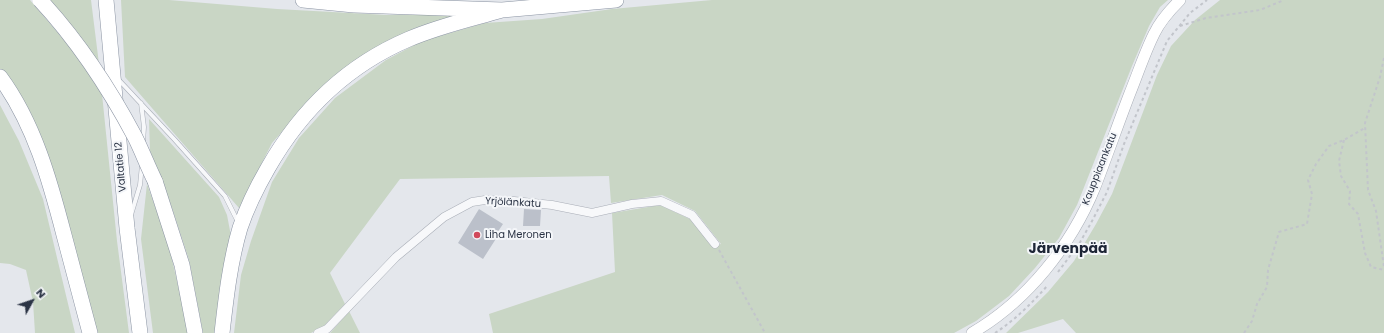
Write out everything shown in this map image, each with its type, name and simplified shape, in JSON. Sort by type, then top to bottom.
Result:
[{"type":"highway","points":[[40,0],[86,57],[112,96],[135,138],[155,181],[182,265],[196,333]]},
{"type":"highway","name":"Valtatie 12","points":[[106,0],[127,228],[140,333]]},
{"type":"highway","points":[[303,0],[354,5],[502,10],[616,0]]},
{"type":"highway","points":[[222,333],[228,283],[240,228],[256,189],[274,157],[294,127],[319,99],[347,75],[378,55],[409,39],[437,29],[502,10]]},
{"type":"highway","points":[[0,77],[18,105],[42,160],[53,194],[90,333]]},
{"type":"street","name":"Kauppiaankatu","points":[[972,333],[990,322],[1011,306],[1035,281],[1066,242],[1094,188],[1154,33],[1168,12],[1180,0]]},
{"type":"street","name":"Yrjölänkatu","points":[[318,333],[326,329],[396,257],[430,228],[444,217],[472,202],[485,200],[514,201],[552,205],[592,212],[632,204],[661,202],[692,215],[715,244]]},
{"type":"lane","points":[[112,72],[225,196],[240,228]]},
{"type":"lane","points":[[127,228],[140,185],[144,127],[141,103]]},
{"type":"path","points":[[1179,27],[1206,18],[1260,10],[1284,0]]},
{"type":"path","points":[[1344,140],[1339,161],[1341,176],[1350,191],[1349,204],[1358,214],[1365,254],[1371,267],[1384,269],[1376,211],[1368,190],[1365,123],[1380,77],[1384,58]]},
{"type":"path","points":[[1244,333],[1252,320],[1257,304],[1267,286],[1268,270],[1279,232],[1307,224],[1312,194],[1308,180],[1316,164],[1329,146],[1344,140],[1365,128]]},
{"type":"path","points":[[715,244],[765,333]]},
{"type":"green space","points":[[0,0],[30,0],[75,53],[102,94],[117,241],[129,333],[97,333],[59,195],[0,70]]},
{"type":"green space","points":[[49,0],[91,0],[99,64]]},
{"type":"green space","points":[[121,0],[169,0],[277,9],[387,15],[465,13],[415,28],[359,58],[315,95],[272,143],[239,208],[125,77]]},
{"type":"green space","points":[[712,0],[1168,0],[1160,7],[1149,26],[1077,205],[1059,238],[1035,268],[1009,296],[976,321],[954,333],[493,333],[489,314],[615,272],[612,213],[660,205],[690,219],[712,246],[721,244],[695,211],[662,195],[611,203],[609,176],[400,179],[330,273],[345,304],[323,327],[311,333],[234,333],[241,275],[251,241],[272,182],[299,138],[335,98],[386,60],[422,41],[485,23],[542,19],[612,9]]},
{"type":"green space","points":[[1220,0],[1384,0],[1384,333],[1076,333],[1063,319],[1018,333],[1006,333],[1048,292],[1074,261],[1112,194],[1157,75],[1171,46],[1195,20]]},
{"type":"green space","points":[[0,105],[19,141],[43,199],[75,333],[35,333],[33,302],[26,270],[10,264],[0,263]]},
{"type":"green space","points":[[149,119],[219,197],[227,215],[231,236],[216,333],[203,333],[189,260],[172,208],[150,151]]},
{"type":"green space","points":[[147,184],[168,242],[189,333],[153,333],[141,239]]},
{"type":"green space","points":[[349,311],[360,333],[330,333],[331,332]]},
{"type":"building","points":[[479,209],[503,224],[497,233],[499,234],[483,259],[458,243]]},
{"type":"building","points":[[524,209],[541,210],[540,226],[523,226]]},
{"type":"place","name":"Liha Meronen","points":[[477,235]]},
{"type":"district","name":"Järvenpää","points":[[1068,249]]}]
